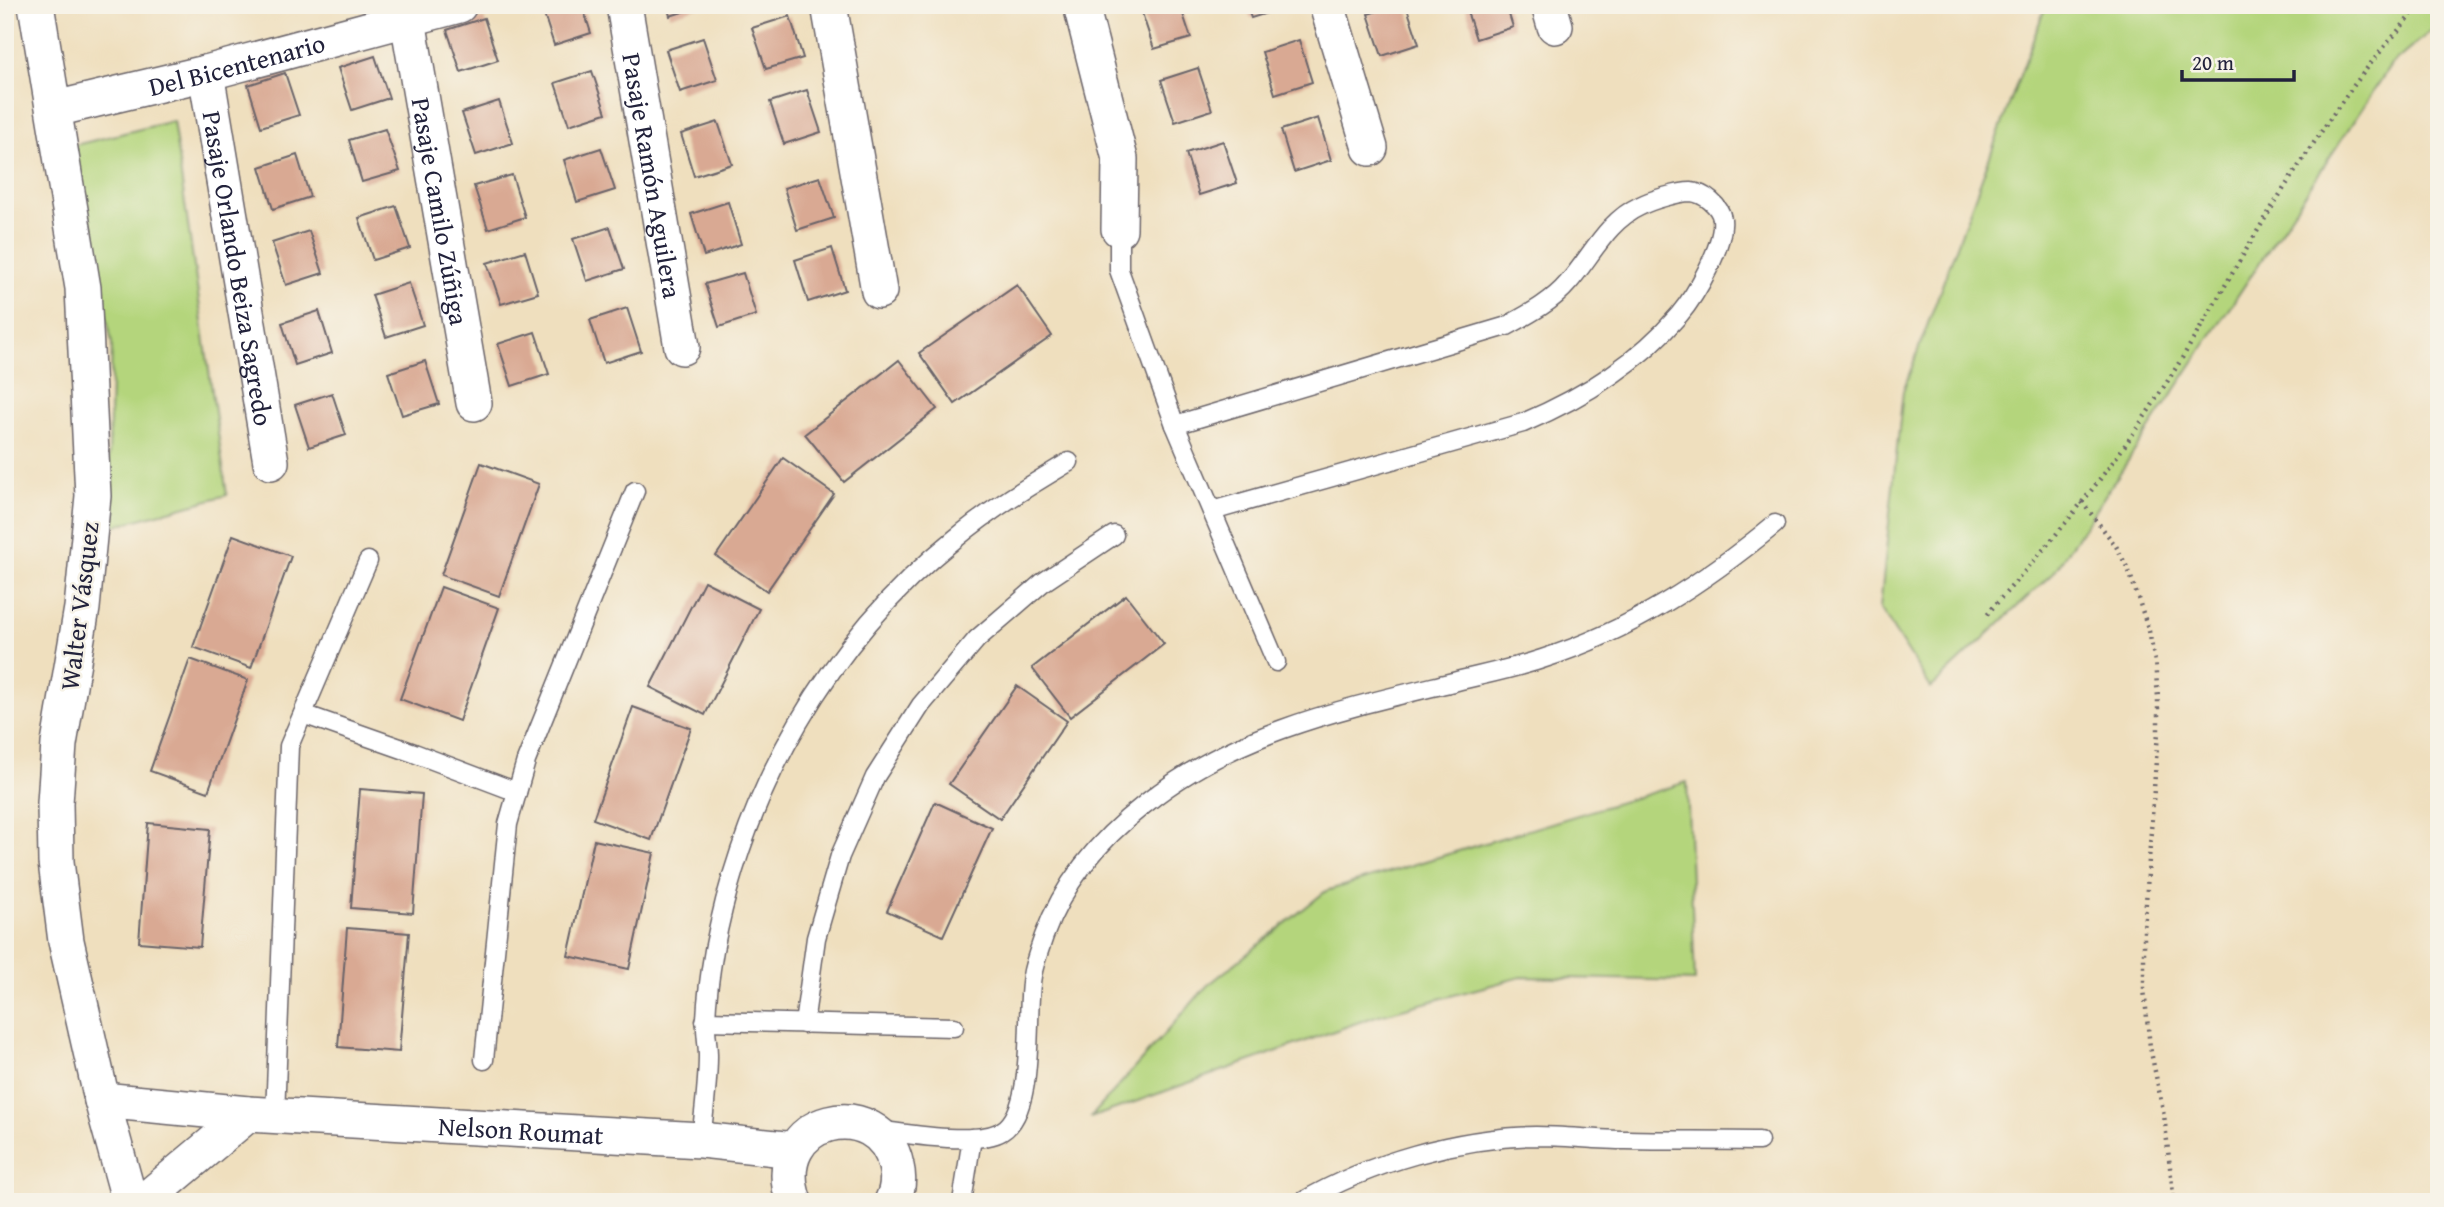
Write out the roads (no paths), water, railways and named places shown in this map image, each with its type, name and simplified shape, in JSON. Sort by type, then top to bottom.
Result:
[{"type":"street","name":"Walter Vásquez","points":[[36,5],[83,288],[93,496],[82,608],[59,744],[55,803],[56,862],[66,941],[102,1100],[130,1202]]},
{"type":"street","name":"Del Bicentenario","points":[[55,110],[206,73],[459,5]]},
{"type":"street","name":"Pasaje Ramón Aguilera","points":[[624,5],[682,347]]},
{"type":"street","points":[[829,5],[879,291]]},
{"type":"street","points":[[1081,5],[1120,159],[1119,229]]},
{"type":"street","points":[[1327,5],[1370,148]]},
{"type":"street","name":"Pasaje Camilo Zúñiga","points":[[408,20],[474,403]]},
{"type":"street","name":"Pasaje Orlando Beiza Sagredo","points":[[206,73],[271,462]]},
{"type":"street","name":"Nelson Roumat","points":[[102,1100],[262,1115],[701,1140],[794,1150]]},
{"type":"street","points":[[144,1202],[262,1115]]},
{"type":"street","points":[[794,1202],[788,1185],[788,1167],[794,1150],[805,1136],[821,1126],[838,1122],[856,1123],[873,1130],[886,1142],[895,1158],[898,1176],[892,1202]]},
{"type":"lane","points":[[1175,425],[1507,326],[1534,311],[1567,285],[1615,222],[1640,206],[1691,192],[1703,195],[1719,210],[1722,219],[1716,249],[1692,298],[1677,317],[1633,360],[1603,383],[1564,405],[1523,423],[1212,510]]},
{"type":"lane","points":[[1119,229],[1119,270],[1175,425],[1276,662]]},
{"type":"lane","points":[[701,1140],[708,1055],[705,1021],[714,952],[729,884],[752,818],[780,755],[815,695],[856,638],[902,586],[954,539],[1009,498],[1069,462]]},
{"type":"lane","points":[[484,1060],[508,824],[526,761],[635,491]]},
{"type":"lane","points":[[873,1130],[972,1138],[994,1135],[1005,1129],[1017,1113],[1024,1091],[1032,976],[1045,933],[1066,888],[1090,854],[1122,822],[1193,769],[1280,728],[1451,682],[1499,672],[1592,640],[1636,620],[1685,592],[1731,560],[1775,524]]},
{"type":"lane","points":[[804,1024],[816,938],[840,856],[876,777],[921,705],[977,639],[1042,583],[1114,536]]},
{"type":"lane","points":[[262,1115],[289,746],[368,561]]},
{"type":"lane","points":[[303,714],[517,792]]},
{"type":"lane","points":[[705,1021],[954,1027]]},
{"type":"lane","points":[[1302,1202],[1353,1177],[1397,1161],[1442,1148],[1487,1140],[1555,1136],[1622,1140],[1759,1141]]},
{"type":"lane","points":[[962,1202],[972,1138]]}]
